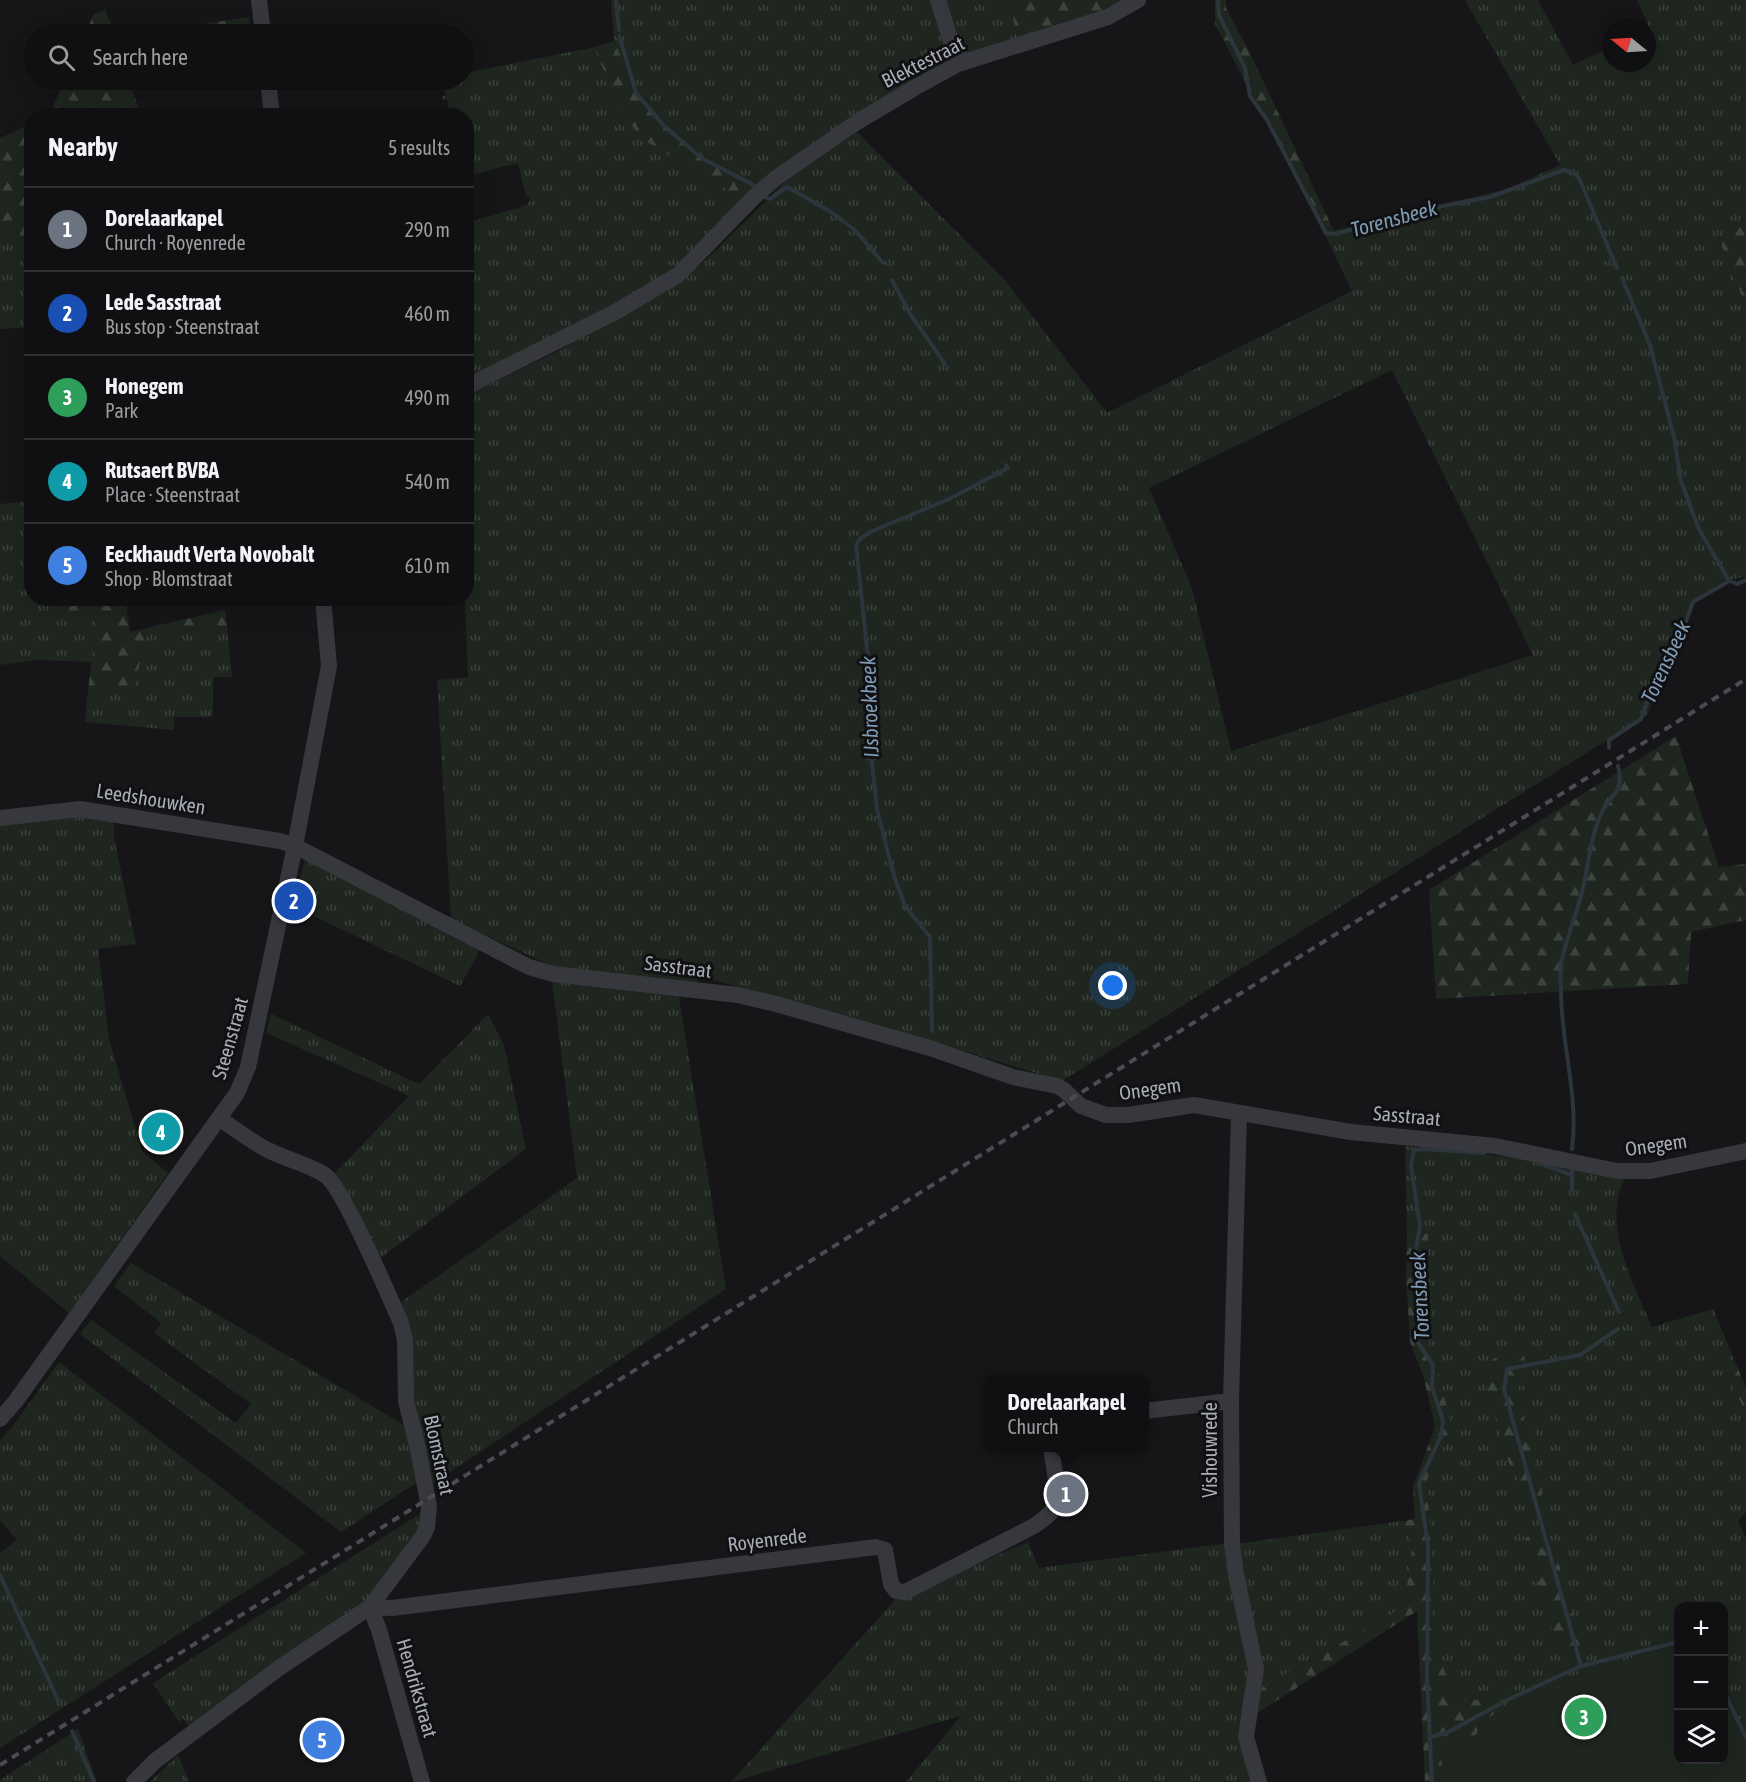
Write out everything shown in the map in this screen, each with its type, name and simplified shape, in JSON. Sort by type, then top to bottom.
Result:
[{"type":"street","points":[[259,0],[262,24]]},
{"type":"street","points":[[938,0],[958,64]]},
{"type":"street","name":"Blektestraat","points":[[474,383],[617,310],[678,274],[755,196],[776,178],[856,122],[958,64],[1108,16],[1138,0]]},
{"type":"street","points":[[269,90],[271,108]]},
{"type":"street","name":"Steenstraat","points":[[0,1419],[79,1314],[237,1093],[248,1067],[295,846],[329,666],[324,606]]},
{"type":"street","name":"Leedshouwken","points":[[0,818],[80,810],[280,841],[295,846]]},
{"type":"street","name":"Sasstraat","points":[[295,846],[528,967],[554,974],[747,997],[930,1048],[1013,1077],[1057,1086],[1070,1096]]},
{"type":"street","name":"Onegem","points":[[1070,1096],[1089,1110],[1106,1115],[1128,1115],[1194,1105],[1239,1113]]},
{"type":"street","name":"Sasstraat","points":[[1239,1113],[1351,1132],[1495,1146],[1572,1161]]},
{"type":"street","name":"Vishouwrede","points":[[1239,1113],[1231,1401],[1232,1544],[1236,1575],[1256,1669],[1246,1737],[1259,1782]]},
{"type":"street","name":"Blomstraat","points":[[134,1782],[155,1761],[242,1696],[370,1607],[423,1536],[429,1516],[425,1480],[406,1401],[405,1340],[401,1323],[347,1208],[328,1177],[261,1146],[219,1118]]},
{"type":"street","name":"Onegem","points":[[1572,1161],[1617,1171],[1650,1171],[1746,1150]]},
{"type":"street","points":[[1149,1410],[1231,1401]]},
{"type":"street","name":"Royenrede","points":[[370,1607],[392,1608],[876,1548],[885,1550],[891,1584],[896,1591],[905,1592],[1034,1526],[1049,1514],[1054,1508],[1056,1495],[1051,1452]]},
{"type":"street","name":"Hendrikstraat","points":[[370,1607],[379,1630],[422,1782]]},
{"type":"green space","points":[[611,0],[933,0],[952,61],[759,185],[689,146],[643,104],[614,41]]},
{"type":"green space","points":[[941,0],[1009,0],[1018,40],[961,57]]},
{"type":"green space","points":[[1009,0],[1121,0],[1122,4],[1018,40]]},
{"type":"green space","points":[[1215,0],[1226,0],[1226,8],[1249,51],[1334,231],[1324,233],[1215,24]]},
{"type":"green space","points":[[1465,0],[1538,0],[1573,65],[1602,51],[1602,72],[1656,72],[1656,18],[1645,18],[1637,0],[1746,0],[1746,223],[1719,239],[1746,307],[1746,577],[1725,580],[1692,603],[1647,715],[1062,1081],[881,1025],[702,977],[679,997],[726,1289],[432,1484],[411,1387],[400,1303],[577,1178],[550,965],[451,919],[437,680],[468,677],[465,606],[474,606],[474,392],[554,353],[679,283],[711,255],[787,180],[857,132],[1004,279],[1107,413],[1352,291],[1324,233],[1507,189],[1560,165]],"holes":[[[1392,370],[1533,655],[1231,751],[1192,588],[1149,488]]]},
{"type":"green space","points":[[105,10],[111,24],[90,24],[94,14]]},
{"type":"green space","points":[[249,17],[249,24],[203,24]]},
{"type":"green space","points":[[614,41],[643,104],[689,146],[759,185],[744,200],[642,139],[613,100],[596,47]]},
{"type":"green space","points":[[596,47],[613,100],[744,200],[682,265],[626,300],[474,376],[474,221],[528,205],[530,201],[529,197],[526,197],[518,163],[474,174],[474,108],[448,108],[447,99],[443,100],[442,96],[446,95],[445,90],[474,90],[474,71]]},
{"type":"green space","points":[[60,90],[132,90],[139,108],[52,108]]},
{"type":"green space","points":[[24,127],[24,238],[0,240],[0,138]]},
{"type":"green space","points":[[1746,223],[1746,307],[1719,239]]},
{"type":"green space","points":[[24,238],[24,327],[0,329],[0,240]]},
{"type":"green space","points":[[24,502],[24,606],[53,606],[53,612],[98,613],[92,662],[36,660],[0,665],[0,504]]},
{"type":"green space","points":[[52,606],[126,606],[130,632],[225,610],[227,626],[147,634],[134,687],[88,690],[98,614],[52,612]]},
{"type":"green space","points":[[227,626],[232,677],[213,677],[213,717],[174,717],[174,730],[85,722],[88,690],[134,686],[147,634]]},
{"type":"green space","points":[[1676,736],[1719,867],[1746,864],[1746,920],[1691,932],[1688,984],[1436,999],[1429,890]]},
{"type":"green space","points":[[67,816],[114,819],[114,838],[136,944],[98,949],[109,1039],[142,1151],[168,1173],[69,1313],[0,1256],[0,824]]},
{"type":"green space","points":[[305,859],[480,950],[460,986],[299,909],[302,894],[298,887]]},
{"type":"green space","points":[[271,1014],[419,1084],[488,1014],[504,1045],[526,1149],[379,1259],[335,1173],[409,1096],[266,1033]]},
{"type":"green space","points":[[1405,1146],[1525,1159],[1624,1180],[1617,1203],[1618,1235],[1627,1267],[1652,1327],[1713,1309],[1734,1359],[1723,1364],[1746,1413],[1746,1512],[1738,1521],[1746,1539],[1746,1734],[1728,1695],[1728,1602],[1674,1602],[1674,1645],[1570,1677],[1501,1712],[1496,1692],[1483,1699],[1464,1701],[1456,1694],[1445,1672],[1433,1630],[1427,1479],[1447,1440],[1442,1382],[1429,1348],[1428,1234],[1407,1234]]},
{"type":"green space","points":[[1407,1234],[1428,1234],[1429,1348],[1442,1382],[1449,1421],[1447,1440],[1427,1479],[1433,1630],[1445,1672],[1456,1694],[1465,1701],[1483,1699],[1496,1692],[1501,1712],[1479,1722],[1477,1734],[1471,1739],[1441,1748],[1443,1782],[1425,1782],[1417,1611],[1251,1717],[1257,1691],[1404,1607],[1413,1543],[1402,1521],[1415,1519],[1413,1487],[1435,1427],[1424,1379],[1410,1342],[1406,1275]]},
{"type":"green space","points":[[131,1263],[404,1425],[419,1481],[341,1532],[80,1334],[91,1320],[236,1423],[251,1404],[154,1333],[161,1323],[114,1286]]},
{"type":"green space","points":[[1512,1349],[1523,1357],[1534,1378],[1519,1386],[1518,1413],[1541,1441],[1534,1462],[1543,1485],[1540,1497],[1526,1497],[1509,1463],[1480,1366]]},
{"type":"green space","points":[[1734,1359],[1746,1388],[1746,1413],[1723,1364]]},
{"type":"green space","points":[[59,1362],[306,1553],[0,1748],[0,1553],[17,1540],[0,1520],[0,1440],[10,1430]]},
{"type":"green space","points":[[423,1512],[425,1522],[376,1596],[190,1729],[183,1718],[179,1722],[153,1683]]},
{"type":"green space","points":[[1402,1521],[1413,1543],[1404,1607],[1257,1691],[1236,1544]]},
{"type":"green space","points":[[1547,1529],[1567,1590],[1580,1646],[1567,1652],[1556,1644],[1525,1539],[1533,1532]]},
{"type":"green space","points":[[1028,1542],[1039,1568],[1228,1543],[1251,1668],[1255,1782],[906,1782],[961,1716],[731,1782],[895,1600]]},
{"type":"green space","points":[[1674,1645],[1674,1764],[1728,1764],[1728,1695],[1746,1734],[1746,1782],[1443,1782],[1441,1748],[1471,1739],[1477,1734],[1479,1722],[1570,1677]]},
{"type":"green space","points":[[78,1729],[97,1782],[0,1782],[0,1780]]},
{"type":"green space","points":[[178,1755],[189,1782],[150,1782]]},
{"type":"waterway","name":"IJsbroekbeek","points":[[616,0],[619,30]]},
{"type":"waterway","name":"Torensbeek","points":[[1218,0],[1219,15],[1245,68],[1250,96],[1267,120],[1326,233],[1336,234],[1422,210],[1490,197],[1564,170],[1573,172],[1579,178],[1617,268]]},
{"type":"waterway","name":"IJsbroekbeek","points":[[620,38],[636,93],[665,127],[703,159],[752,184],[755,188]]},
{"type":"waterway","name":"IJsbroekbeek","points":[[763,196],[770,199],[787,187],[828,210],[855,230],[883,263]]},
{"type":"waterway","name":"Torensbeek","points":[[1609,748],[1609,740],[1641,719],[1664,655],[1684,627],[1693,602],[1729,581],[1698,527],[1681,481],[1674,437],[1650,345],[1622,278]]},
{"type":"waterway","name":"IJsbroekbeek","points":[[892,280],[909,312],[945,364]]},
{"type":"waterway","name":"IJsbroekbeek","points":[[932,1031],[930,937],[905,906],[894,876],[877,809],[869,737],[868,658],[856,545],[870,532],[949,499],[1008,468],[1006,465]]},
{"type":"waterway","points":[[1730,581],[1737,584],[1746,580]]},
{"type":"waterway","name":"Torensbeek","points":[[1572,1149],[1574,1129],[1572,1090],[1562,1011],[1561,967],[1564,950],[1582,894],[1595,831],[1601,814],[1620,782],[1618,766]]},
{"type":"waterway","name":"Torensbeek","points":[[1432,1782],[1427,1681],[1428,1547],[1419,1483],[1441,1436],[1443,1421],[1432,1387],[1433,1365],[1418,1343],[1416,1249],[1420,1226],[1411,1166],[1414,1150],[1484,1153]]},
{"type":"waterway","name":"Torensbeek","points":[[1539,1163],[1572,1175]]},
{"type":"waterway","name":"Torensbeek","points":[[1572,1167],[1572,1190]]},
{"type":"waterway","points":[[1575,1214],[1619,1312]]},
{"type":"waterway","points":[[1581,1666],[1504,1389],[1507,1369],[1580,1355],[1618,1329]]},
{"type":"waterway","points":[[0,1575],[58,1700]]},
{"type":"waterway","points":[[1431,1737],[1448,1732],[1509,1699],[1581,1666],[1674,1643]]},
{"type":"waterway","points":[[1728,1700],[1746,1737]]},
{"type":"waterway","points":[[72,1731],[94,1782]]},
{"type":"railway","points":[[0,1765],[1746,679]]},
{"type":"place","name":"Lede Sasstraat","points":[[294,901]]},
{"type":"place","name":"Rutsaert BVBA","points":[[161,1132]]},
{"type":"place","name":"Dorelaarkapel","points":[[1066,1494]]},
{"type":"place","name":"Honegem","points":[[1584,1717]]},
{"type":"place","name":"Eeckhaudt Verta Novobalt","points":[[322,1740]]}]
